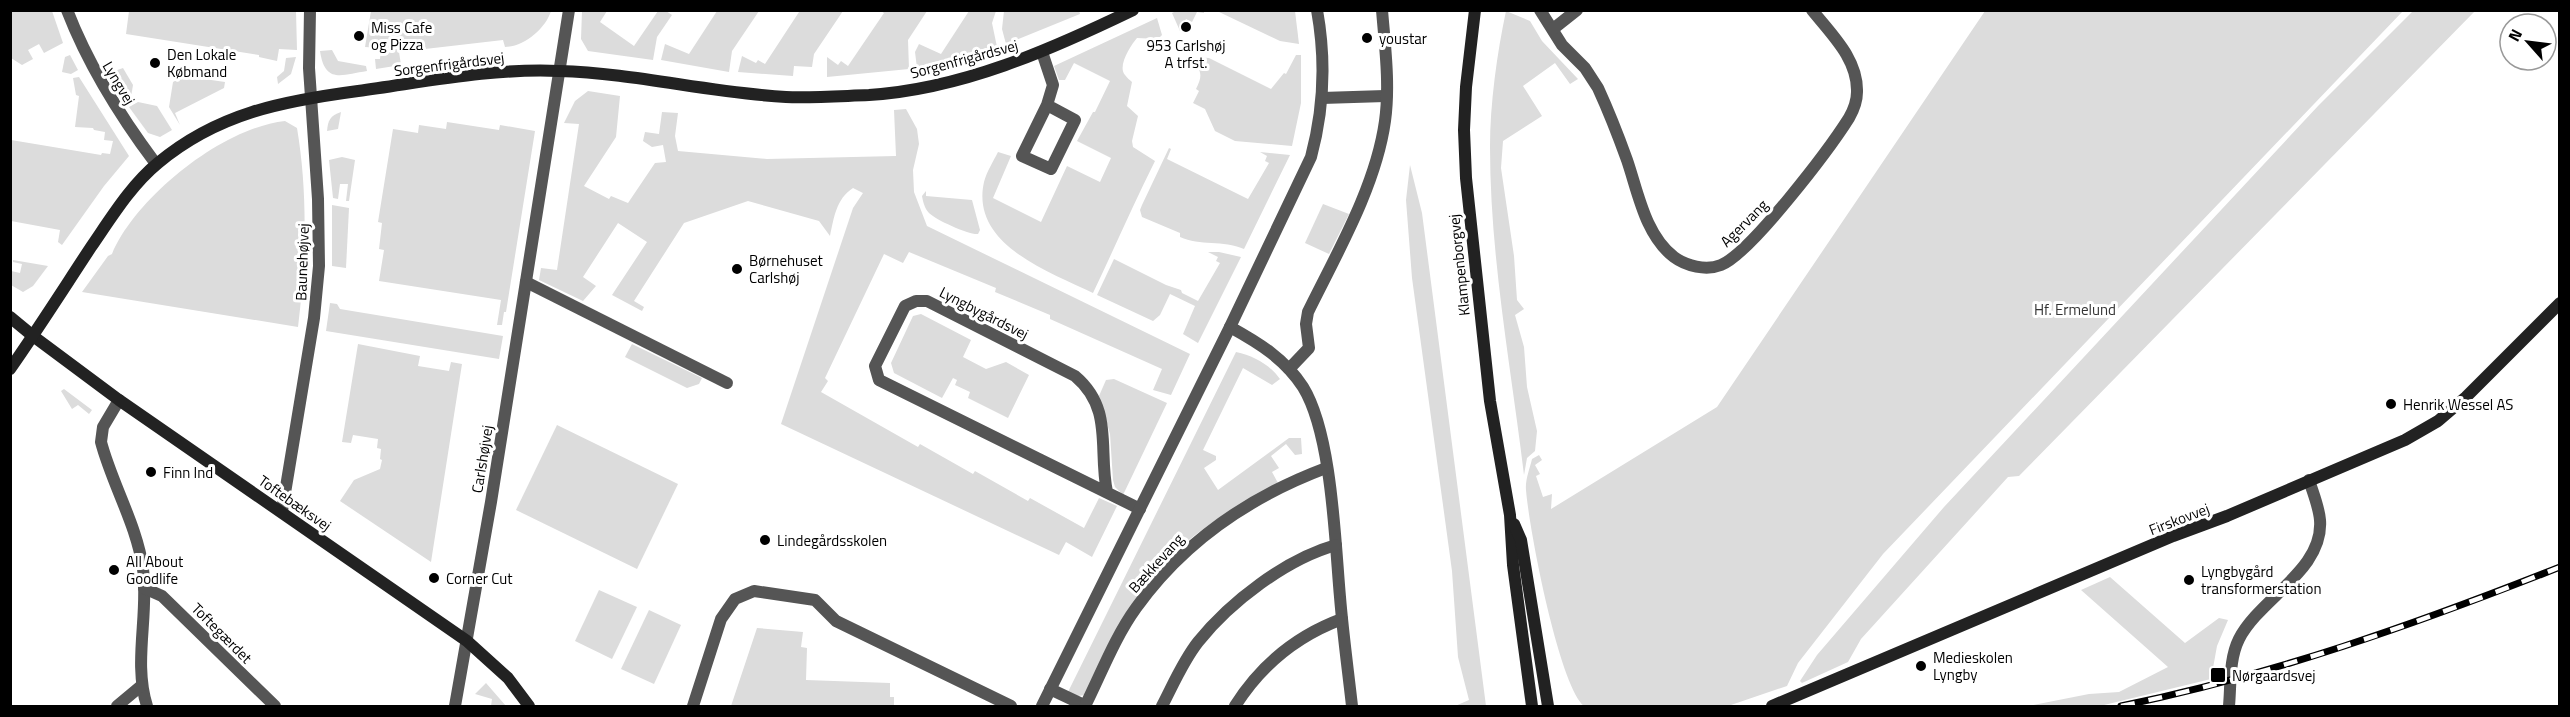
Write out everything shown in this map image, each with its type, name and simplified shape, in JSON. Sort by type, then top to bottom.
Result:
[{"type":"street","name":"Lyngvej","points":[[67,10],[80,43],[104,89],[156,164]]},
{"type":"street","name":"Baunehøjvej","points":[[282,512],[316,302],[319,222],[310,97],[310,10]]},
{"type":"street","name":"Carlshøjvej","points":[[455,706],[561,71],[569,10]]},
{"type":"street","name":"Sorgenfrigårdsvej","points":[[10,369],[108,223],[131,191],[156,164],[188,142],[237,116],[274,104],[498,71],[561,71],[786,97],[872,94],[917,88],[980,73],[1042,52],[1133,10]]},
{"type":"street","points":[[1042,706],[1230,327],[1311,157],[1322,98],[1323,65],[1317,10]]},
{"type":"street","points":[[1289,369],[1309,348],[1306,324],[1308,312],[1359,209],[1383,131],[1387,68],[1382,10]]},
{"type":"street","name":"Klampenborgvej","points":[[1475,10],[1466,87],[1464,130],[1466,178],[1490,401],[1510,515],[1513,565],[1532,706]]},
{"type":"street","name":"Agervang","points":[[1540,10],[1562,45],[1585,68],[1598,88],[1617,131],[1638,195],[1654,233],[1675,258],[1691,266],[1708,268],[1722,265],[1738,254],[1787,201],[1850,116],[1857,94],[1856,78],[1851,61],[1812,10]]},
{"type":"street","points":[[1553,28],[1577,10]]},
{"type":"street","points":[[1042,52],[1053,85],[1047,105],[1022,156],[1051,169],[1075,120],[1047,105]]},
{"type":"street","points":[[1322,98],[1385,96]]},
{"type":"street","points":[[526,282],[727,383]]},
{"type":"street","name":"Lyngbygårdsvej","points":[[1107,492],[1104,478],[1105,440],[1101,418],[1086,385],[1075,376],[927,302],[916,301],[905,306],[875,366],[879,380],[1140,509]]},
{"type":"street","name":"Firskovvej","points":[[1772,706],[2405,440],[2438,421],[2466,397],[2559,303]]},
{"type":"street","name":"Toftebæksvej","points":[[10,317],[119,400],[467,641],[508,678],[529,706]]},
{"type":"street","points":[[1230,327],[1264,346],[1289,369],[1305,390],[1315,414],[1326,468],[1336,545],[1352,706]]},
{"type":"street","points":[[119,400],[103,427],[101,442],[141,557],[144,588],[141,686],[147,706]]},
{"type":"street","name":"Bækkevang","points":[[1050,689],[1085,706],[1136,608],[1186,549],[1246,505],[1293,480],[1326,468]]},
{"type":"street","points":[[2229,706],[2232,663],[2240,637],[2256,616],[2309,560],[2316,545],[2320,532],[2320,515],[2309,480]]},
{"type":"street","name":"Klampenborgvej","points":[[1510,515],[1521,540],[1548,706]]},
{"type":"street","points":[[1162,706],[1198,642],[1236,603],[1256,587],[1318,550],[1336,545]]},
{"type":"street","name":"Toftegærdet","points":[[144,588],[162,596],[275,706]]},
{"type":"street","points":[[693,706],[721,619],[735,599],[754,591],[814,600],[836,621],[1011,706]]},
{"type":"street","points":[[1235,706],[1252,682],[1294,642],[1342,619]]},
{"type":"street","points":[[117,706],[141,686]]},
{"type":"green space","points":[[371,10],[551,11],[539,30],[520,44],[505,47],[503,40],[399,52],[401,65],[376,69],[375,59],[380,59],[381,48],[365,47]]},
{"type":"green space","points":[[1079,10],[1080,14],[1006,44],[1002,29],[1004,11]]},
{"type":"green space","points":[[10,11],[52,11],[63,43],[44,53],[39,44],[28,50],[33,59],[22,65],[11,58]]},
{"type":"green space","points":[[129,11],[296,11],[297,50],[279,49],[277,61],[259,57],[259,55],[126,34]]},
{"type":"green space","points":[[582,11],[607,11],[600,22],[634,46],[658,11],[666,11],[672,15],[657,37],[653,60],[588,51],[581,39]]},
{"type":"green space","points":[[717,11],[759,11],[732,51],[729,72],[661,60],[665,44],[689,54]]},
{"type":"green space","points":[[798,11],[843,11],[814,54],[812,67],[794,66],[793,76],[738,72],[742,56],[756,63],[758,60],[765,64]]},
{"type":"green space","points":[[881,11],[927,11],[908,40],[909,69],[827,77],[827,57],[838,65],[841,61],[848,66],[884,13]]},
{"type":"green space","points":[[969,11],[996,11],[992,23],[997,47],[952,61],[917,68],[915,52],[919,44],[941,54]]},
{"type":"green space","points":[[1204,11],[1204,13],[1197,12],[1192,22],[1186,19],[1180,31],[1172,13]]},
{"type":"green space","points":[[1217,11],[1295,11],[1299,44],[1280,41]]},
{"type":"green space","points":[[1506,11],[1530,21],[1542,41],[1578,79],[1570,84],[1555,63],[1523,86],[1542,116],[1503,141],[1501,168],[1514,256],[1517,300],[1524,309],[1515,315],[1524,347],[1527,387],[1537,431],[1535,451],[1527,458],[1524,475],[1497,271],[1491,188],[1490,131],[1497,61]]},
{"type":"green space","name":"Hf. Ermelund","points":[[1985,11],[2403,11],[1883,554],[1798,663],[1787,686],[1728,706],[1584,706],[1574,692],[1555,639],[1539,570],[1526,490],[1532,459],[1539,455],[1542,460],[1535,465],[1540,474],[1536,476],[1543,497],[1552,494],[1551,509],[1717,407]]},
{"type":"green space","points":[[2413,11],[2475,11],[2019,476],[2008,477],[1861,639],[1848,662],[1802,683],[1800,681],[1817,655],[1944,507],[2318,106]]},
{"type":"green space","points":[[1157,18],[1162,35],[1158,39],[1137,38],[1131,45],[1123,66],[1125,75],[1132,82],[1127,106],[1138,116],[1132,141],[1133,147],[1155,161],[1093,293],[1036,265],[1001,239],[989,223],[983,204],[984,182],[998,152],[1011,156],[993,198],[1041,222],[1067,166],[1100,182],[1111,158],[1077,141],[1110,81],[1074,63],[1065,80],[1059,80],[1054,66]]},
{"type":"green space","points":[[332,50],[338,61],[366,66],[367,71],[342,75],[330,73],[322,61],[320,51]]},
{"type":"green space","points":[[70,55],[78,70],[71,74],[62,72],[65,57]]},
{"type":"green space","points":[[1296,55],[1301,55],[1301,103],[1292,146],[1235,141],[1215,131],[1205,109],[1193,103],[1199,91],[1196,89],[1200,73],[1190,59],[1209,58],[1271,89],[1284,73],[1286,74]]},
{"type":"green space","points":[[296,57],[291,74],[278,84],[277,77],[284,71],[286,58]]},
{"type":"green space","points":[[123,68],[133,85],[131,97],[125,101],[109,73]]},
{"type":"green space","points":[[184,76],[225,82],[224,88],[175,113],[180,125],[169,107],[173,82]]},
{"type":"green space","points":[[79,77],[129,156],[104,186],[62,245],[58,242],[60,230],[11,221],[11,140],[101,155],[102,153],[110,154],[113,141],[104,140],[105,132],[93,128],[75,127],[79,96],[76,95],[73,78]]},
{"type":"green space","points":[[588,91],[620,96],[616,137],[584,186],[609,199],[611,196],[628,203],[655,163],[666,162],[663,145],[652,147],[643,141],[645,132],[659,134],[662,112],[678,113],[675,136],[678,151],[767,159],[896,156],[894,110],[906,109],[917,129],[919,144],[913,170],[914,192],[927,226],[1190,354],[1171,395],[1153,390],[1162,369],[1050,319],[1050,315],[995,292],[996,288],[909,252],[903,263],[884,254],[825,378],[828,381],[821,392],[918,447],[920,444],[973,474],[975,471],[1028,501],[1030,498],[1084,528],[1099,498],[1117,506],[1092,557],[1066,542],[1059,555],[781,424],[853,208],[863,193],[853,188],[847,192],[839,203],[830,236],[819,221],[748,201],[684,223],[634,301],[644,307],[642,311],[612,295],[647,242],[618,223],[583,277],[596,286],[583,301],[539,280],[541,268],[557,270],[579,124],[564,123],[575,101]]},
{"type":"green space","points":[[138,102],[157,106],[172,130],[160,137],[148,133],[129,107]]},
{"type":"green space","points":[[341,112],[338,129],[327,131],[330,119]]},
{"type":"green space","points":[[285,121],[297,128],[303,177],[304,253],[298,327],[82,292],[108,256],[112,254],[140,210],[184,169],[209,151],[235,137],[260,126]]},
{"type":"green space","points":[[447,122],[499,130],[500,125],[535,131],[502,325],[497,325],[501,300],[379,281],[384,250],[379,249],[382,223],[378,222],[393,129],[418,133],[419,125],[446,129]]},
{"type":"green space","points":[[1169,148],[1171,149],[1167,159],[1248,199],[1269,163],[1265,161],[1267,156],[1260,152],[1290,155],[1244,249],[1188,240],[1180,237],[1180,233],[1142,217],[1140,210]]},
{"type":"green space","points":[[342,157],[355,160],[349,201],[346,201],[348,184],[340,184],[338,199],[333,198],[329,160]]},
{"type":"green space","points":[[1410,165],[1422,213],[1486,706],[1455,706],[1469,700],[1458,657],[1452,571],[1412,278],[1406,200]]},
{"type":"green space","points":[[926,191],[926,196],[972,200],[980,230],[978,234],[953,226],[929,213],[922,196]]},
{"type":"green space","points":[[1323,204],[1349,214],[1329,254],[1305,243]]},
{"type":"green space","points":[[332,205],[349,208],[346,268],[332,266]]},
{"type":"green space","points":[[1208,252],[1241,257],[1198,343],[1183,334],[1195,306],[1170,294],[1160,315],[1153,321],[1097,295],[1114,259],[1181,290],[1182,293],[1198,301],[1220,263],[1216,261],[1218,257]]},
{"type":"green space","points":[[13,260],[48,266],[33,286],[23,292],[11,285],[11,271],[20,273],[22,264],[13,262]]},
{"type":"green space","points":[[330,303],[337,304],[340,309],[503,336],[499,359],[326,331]]},
{"type":"green space","points":[[921,314],[971,340],[963,357],[986,369],[1006,362],[1029,375],[1008,418],[968,398],[970,392],[955,385],[957,380],[953,378],[942,398],[894,373],[891,363],[913,316]]},
{"type":"green space","points":[[358,344],[420,356],[418,366],[449,371],[451,362],[462,364],[431,562],[340,501],[354,480],[380,469],[382,460],[380,459],[381,449],[377,448],[378,439],[353,435],[351,443],[342,442]]},
{"type":"green space","points":[[632,344],[702,378],[699,384],[687,388],[625,357]]},
{"type":"green space","points":[[1236,352],[1261,361],[1280,379],[1272,385],[1243,368],[1203,450],[1216,456],[1216,460],[1204,468],[1218,490],[1289,438],[1301,438],[1302,454],[1295,455],[1286,444],[1271,456],[1279,468],[1272,472],[1278,483],[1212,523],[1176,552],[1137,602],[1085,695],[1078,696],[1068,692]]},
{"type":"green space","points":[[1114,379],[1167,403],[1123,495],[1115,487],[1113,480],[1110,434],[1099,396],[1106,380]]},
{"type":"green space","points":[[64,389],[92,410],[89,414],[78,405],[72,409],[61,391]]},
{"type":"green space","points":[[557,425],[678,484],[637,569],[516,510]]},
{"type":"green space","points":[[2110,577],[2185,643],[2219,618],[2228,620],[2217,646],[2211,679],[2100,706],[2028,706],[2089,694],[2119,692],[2168,667],[2081,590]]},
{"type":"green space","points":[[599,590],[637,607],[612,659],[575,641]]},
{"type":"green space","points":[[649,610],[681,625],[654,684],[621,669]]},
{"type":"green space","points":[[757,628],[803,632],[801,647],[807,648],[806,680],[890,683],[890,697],[894,697],[894,706],[731,706]]},
{"type":"green space","points":[[486,683],[506,706],[491,706],[492,699],[475,694]]},
{"type":"railway","points":[[2121,706],[2233,679],[2344,646],[2560,567]]},
{"type":"place","name":"953 Carlshøj A trfst.","points":[[1186,27]]},
{"type":"place","name":"Miss Cafe og Pizza","points":[[359,36]]},
{"type":"place","name":"youstar","points":[[1367,38]]},
{"type":"place","name":"Den Lokale Købmand","points":[[155,63]]},
{"type":"place","name":"Børnehuset Carlshøj","points":[[737,269]]},
{"type":"place","name":"Henrik Wessel AS","points":[[2391,404]]},
{"type":"place","name":"Finn Ind","points":[[151,472]]},
{"type":"place","name":"Lindegårdsskolen","points":[[765,540]]},
{"type":"place","name":"All About Goodlife","points":[[114,570]]},
{"type":"place","name":"Corner Cut","points":[[434,578]]},
{"type":"place","name":"Lyngbygård transformerstation","points":[[2189,580]]},
{"type":"place","name":"Medieskolen Lyngby","points":[[1921,666]]},
{"type":"place","name":"Nørgaardsvej","points":[[2218,675]]}]
